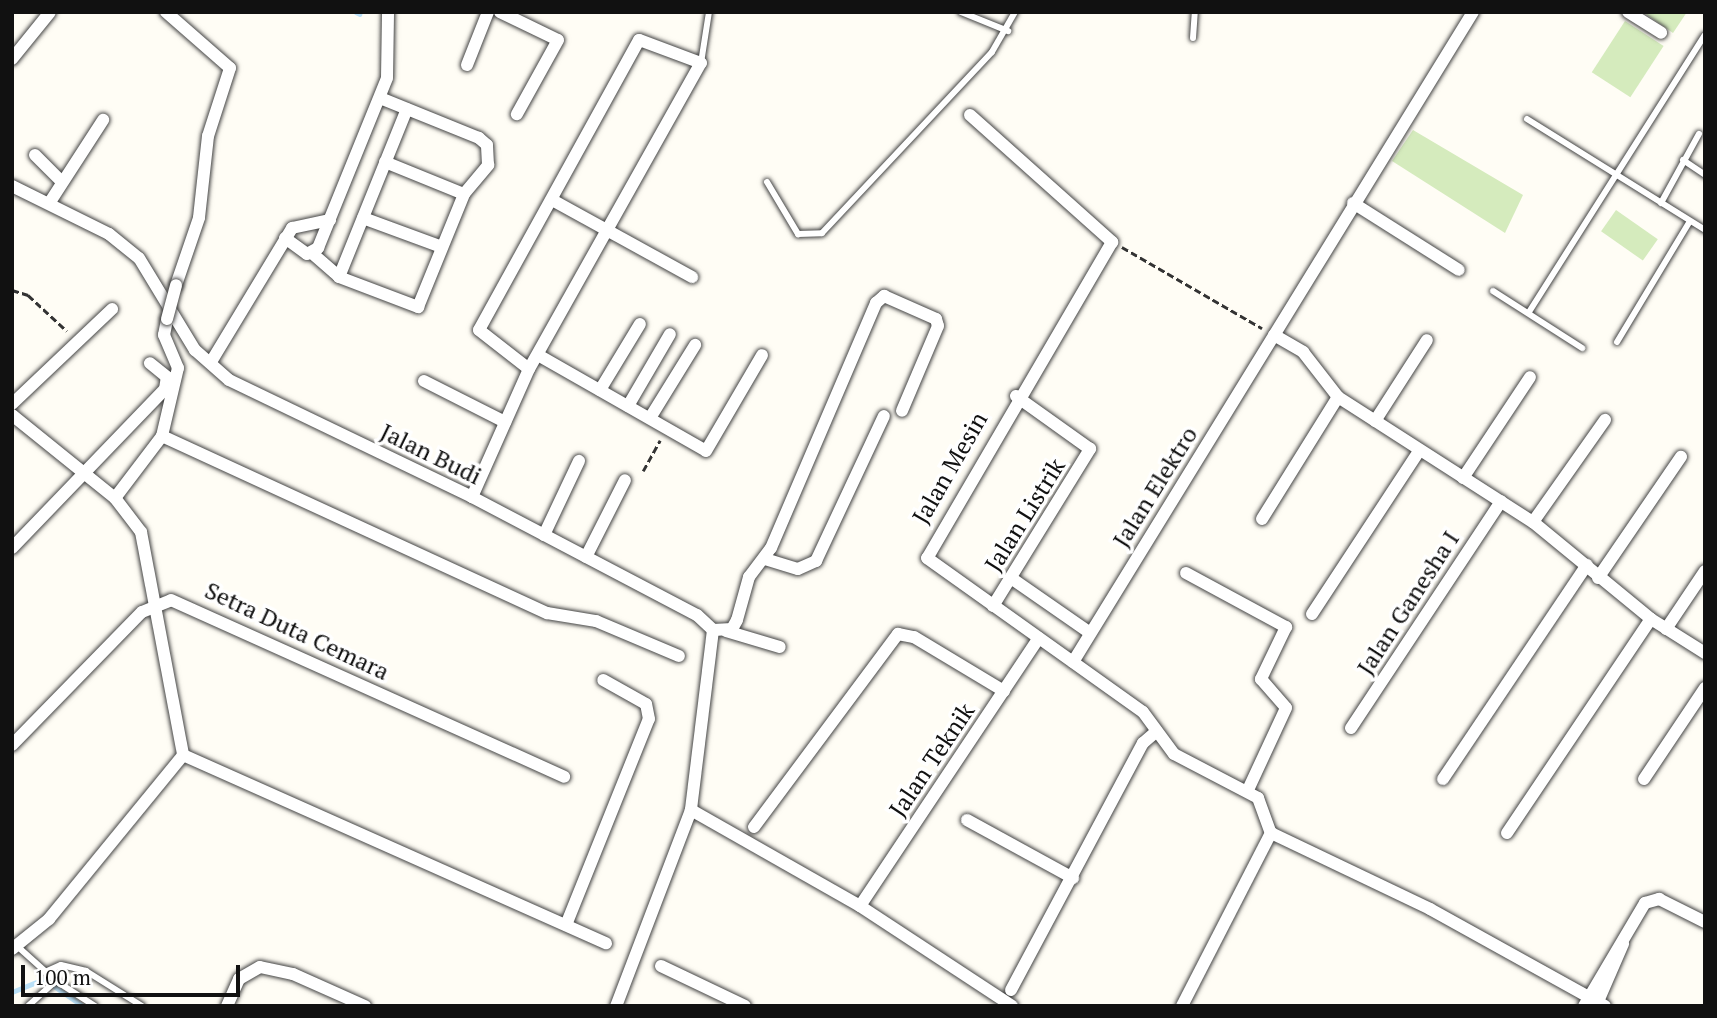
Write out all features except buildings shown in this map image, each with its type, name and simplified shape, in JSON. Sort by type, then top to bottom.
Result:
[{"type":"street","points":[[12,59],[50,12]]},
{"type":"street","points":[[116,498],[162,436],[178,368],[164,335],[176,285],[199,218],[208,136],[230,68],[166,12]]},
{"type":"street","points":[[313,254],[331,220],[380,98],[390,47],[388,12]]},
{"type":"street","points":[[467,65],[488,12]]},
{"type":"street","points":[[500,12],[558,40],[517,114]]},
{"type":"street","name":"Jalan Elektro","points":[[1073,662],[1268,332],[1473,12]]},
{"type":"street","points":[[1628,12],[1661,33]]},
{"type":"street","points":[[472,497],[529,369],[701,63],[639,40],[479,330],[529,369]]},
{"type":"street","points":[[285,237],[313,254],[339,277],[418,307],[464,194],[488,165],[487,145],[380,98]]},
{"type":"street","points":[[339,277],[407,109]]},
{"type":"street","points":[[971,115],[1112,242]]},
{"type":"street","points":[[50,202],[103,120]]},
{"type":"street","points":[[34,155],[62,182]]},
{"type":"street","points":[[385,162],[464,194]]},
{"type":"street","name":"Jalan Budi","points":[[12,186],[50,202],[139,258],[195,350],[229,380],[472,497],[697,615],[720,631]]},
{"type":"street","points":[[552,200],[692,277]]},
{"type":"street","points":[[1353,203],[1459,270]]},
{"type":"street","points":[[363,218],[442,247]]},
{"type":"street","points":[[211,362],[292,228],[331,220]]},
{"type":"street","name":"Jalan Mesin","points":[[993,606],[930,562],[930,544],[1016,396],[1112,242]]},
{"type":"street","points":[[616,1006],[691,810],[720,631],[737,620],[749,577],[765,559],[876,303],[884,296],[936,319],[938,326],[902,411]]},
{"type":"street","points":[[12,404],[75,339],[111,309]]},
{"type":"street","points":[[600,390],[640,324]]},
{"type":"street","points":[[1268,332],[1303,352],[1338,397],[1533,522],[1651,619],[1705,653]]},
{"type":"street","points":[[628,405],[670,334]]},
{"type":"street","points":[[1375,421],[1427,340]]},
{"type":"street","points":[[650,418],[695,345]]},
{"type":"street","points":[[538,355],[706,451],[762,355]]},
{"type":"street","points":[[12,548],[165,389],[167,377],[150,363]]},
{"type":"street","points":[[1463,478],[1530,377]]},
{"type":"street","points":[[424,381],[505,422]]},
{"type":"street","name":"Jalan Listrik","points":[[993,606],[1090,446],[1016,396]]},
{"type":"street","points":[[1262,519],[1338,397]]},
{"type":"street","points":[[12,415],[83,475],[116,498],[141,532],[183,755],[49,919],[15,947]]},
{"type":"street","points":[[765,559],[798,569],[816,561],[884,416]]},
{"type":"street","points":[[1533,522],[1605,420]]},
{"type":"street","points":[[162,436],[547,613],[596,621],[679,656]]},
{"type":"street","points":[[1312,614],[1419,451]]},
{"type":"street","points":[[1598,578],[1681,457]]},
{"type":"street","points":[[544,535],[579,461]]},
{"type":"street","points":[[586,557],[625,480]]},
{"type":"street","name":"Jalan Ganesha I","points":[[1351,728],[1501,501]]},
{"type":"street","points":[[1443,779],[1587,565]]},
{"type":"street","points":[[1666,629],[1705,571]]},
{"type":"street","points":[[1186,573],[1286,627],[1261,679],[1286,708],[1248,790]]},
{"type":"street","points":[[1011,578],[1090,633]]},
{"type":"street","points":[[12,745],[156,601]]},
{"type":"street","name":"Setra Duta Cemara","points":[[156,601],[181,601],[564,776]]},
{"type":"street","points":[[993,606],[1143,712],[1174,754],[1248,790],[1265,808],[1270,833],[1182,1006]]},
{"type":"street","points":[[1507,833],[1651,619]]},
{"type":"street","points":[[720,631],[780,647]]},
{"type":"street","points":[[754,827],[898,634],[914,637],[1004,691]]},
{"type":"street","name":"Jalan Teknik","points":[[860,905],[1039,638]]},
{"type":"street","points":[[566,925],[649,719],[646,704],[603,680]]},
{"type":"street","points":[[1644,779],[1705,688]]},
{"type":"street","points":[[1011,990],[1143,743],[1157,731]]},
{"type":"street","points":[[183,755],[606,943]]},
{"type":"street","points":[[691,810],[860,905],[1012,1006]]},
{"type":"street","points":[[967,820],[1073,878]]},
{"type":"street","points":[[1270,833],[1430,909],[1595,1003],[1623,944],[1651,900],[1705,922]]},
{"type":"street","points":[[661,966],[745,1006]]},
{"type":"street","points":[[227,1006],[239,979],[260,967],[293,974],[365,1006]]},
{"type":"lane","points":[[701,63],[709,12]]},
{"type":"lane","points":[[961,12],[1008,31]]},
{"type":"lane","points":[[766,182],[798,234],[822,233],[1008,31],[1014,12]]},
{"type":"lane","points":[[1193,38],[1195,12]]},
{"type":"lane","points":[[1529,312],[1705,35]]},
{"type":"lane","points":[[1527,119],[1705,230]]},
{"type":"lane","points":[[1661,203],[1699,134]]},
{"type":"lane","points":[[1683,160],[1705,175]]},
{"type":"lane","points":[[1616,342],[1690,220]]},
{"type":"lane","points":[[1493,291],[1582,348]]},
{"type":"lane","points":[[15,947],[56,981],[95,1006]]},
{"type":"lane","points":[[45,972],[61,965],[86,971],[142,1006]]},
{"type":"lane","points":[[28,1006],[56,981]]},
{"type":"path","points":[[1112,242],[1268,332]]},
{"type":"path","points":[[12,290],[29,295],[75,339]]},
{"type":"path","points":[[643,471],[667,428]]},
{"type":"green space","points":[[1643,12],[1687,12],[1673,33]]},
{"type":"green space","points":[[1625,21],[1664,46],[1630,97],[1592,72]]},
{"type":"green space","points":[[1413,130],[1523,195],[1505,233],[1392,161]]},
{"type":"green space","points":[[1616,210],[1658,239],[1643,261],[1601,231]]},
{"type":"waterway","points":[[356,12],[360,14]]},
{"type":"waterway","points":[[12,992],[44,979],[83,1006]]}]
